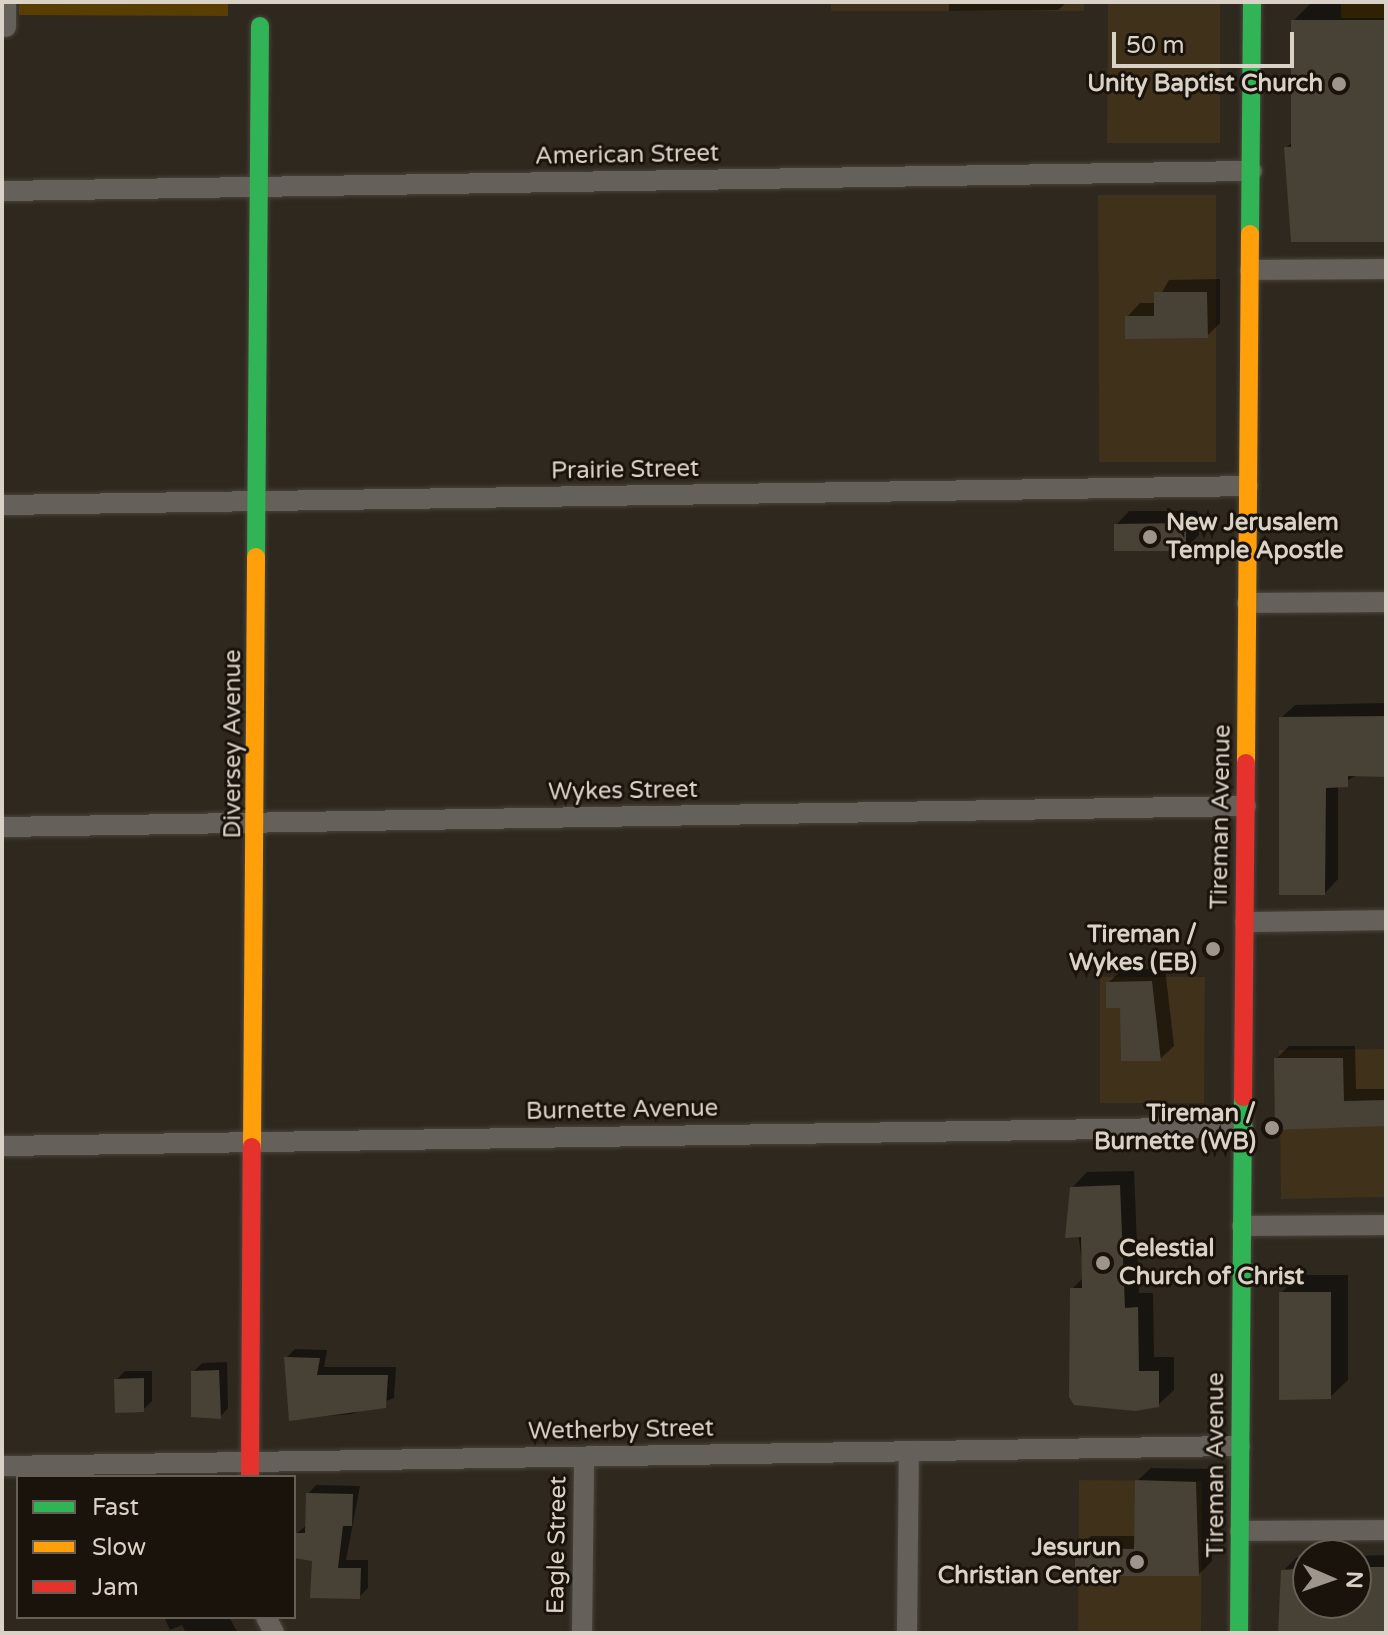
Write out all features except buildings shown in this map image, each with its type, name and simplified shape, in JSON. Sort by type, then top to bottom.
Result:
[{"type":"street","points":[[6,2],[6,27]]},
{"type":"street","name":"Tireman Avenue","points":[[1239,1633],[1252,2]]},
{"type":"street","name":"Diversey Avenue","points":[[250,1470],[262,187],[260,26]]},
{"type":"street","name":"American Street","points":[[2,191],[1252,171]]},
{"type":"street","points":[[1250,270],[1386,269]]},
{"type":"street","name":"Prairie Street","points":[[2,505],[1248,486]]},
{"type":"street","points":[[1247,603],[1386,602]]},
{"type":"street","name":"Wykes Street","points":[[2,827],[1246,806]]},
{"type":"street","points":[[1245,922],[1386,920]]},
{"type":"street","name":"Burnette Avenue","points":[[2,1146],[1243,1127]]},
{"type":"street","points":[[1242,1226],[1386,1225]]},
{"type":"street","name":"Wetherby Street","points":[[2,1466],[250,1470],[584,1457],[1240,1446]]},
{"type":"street","points":[[907,1633],[909,1451]]},
{"type":"street","name":"Eagle Street","points":[[582,1633],[584,1457]]},
{"type":"street","points":[[1240,1531],[1386,1530]]},
{"type":"shaded area","points":[[19,2],[228,2],[228,16],[19,15]]},
{"type":"shaded area","points":[[831,2],[1084,2],[1084,11],[831,11]]},
{"type":"shaded area","points":[[1108,2],[1220,2],[1220,143],[1107,143]]},
{"type":"shaded area","points":[[1341,2],[1386,2],[1386,18],[1341,18]]},
{"type":"shaded area","points":[[1098,195],[1216,195],[1216,462],[1099,462]]},
{"type":"shaded area","points":[[1100,977],[1205,977],[1204,1103],[1100,1103]]},
{"type":"shaded area","points":[[1386,1049],[1386,1197],[1281,1199],[1279,1050]]},
{"type":"shaded area","points":[[1079,1480],[1202,1481],[1201,1633],[1078,1633]]},
{"type":"traffic: fast","points":[[1250,234],[1252,2]]},
{"type":"traffic: fast","points":[[256,557],[260,26]]},
{"type":"traffic: fast","points":[[1239,1633],[1243,1097]]},
{"type":"traffic: slow","points":[[1246,763],[1250,234]]},
{"type":"traffic: slow","points":[[252,1147],[256,557]]},
{"type":"traffic: jam","points":[[1243,1097],[1246,763]]},
{"type":"traffic: jam","points":[[250,1475],[252,1147]]},
{"type":"place","name":"Unity Baptist Church","points":[[1339,84]]},
{"type":"place","name":"New Jerusalem Temple Apostle","points":[[1150,537]]},
{"type":"place","name":"Tireman / Wykes (EB)","points":[[1213,949]]},
{"type":"place","name":"Tireman / Burnette (WB)","points":[[1272,1128]]},
{"type":"place","name":"Celestial Church of Christ","points":[[1103,1263]]},
{"type":"place","name":"Jesurun Christian Center","points":[[1137,1562]]}]
